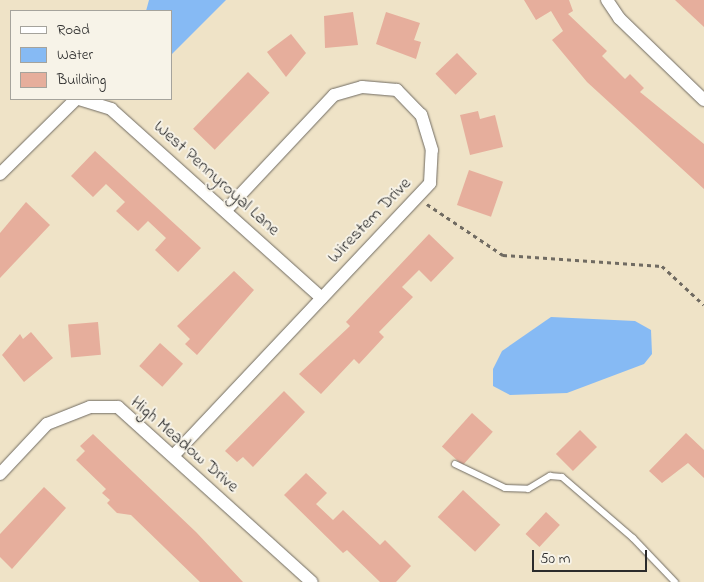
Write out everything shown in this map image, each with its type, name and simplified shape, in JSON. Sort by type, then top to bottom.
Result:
[{"type":"street","points":[[607,0],[619,18],[704,100]]},
{"type":"street","name":"Wirestem Drive","points":[[172,456],[430,184],[432,150],[421,115],[397,90],[362,87],[334,95],[224,211]]},
{"type":"street","name":"West Pennyroyal Lane","points":[[0,174],[77,100]]},
{"type":"street","name":"West Pennyroyal Lane","points":[[81,100],[111,109],[322,298]]},
{"type":"street","name":"High Meadow Drive","points":[[0,474],[47,424],[90,407],[118,407],[312,582]]},
{"type":"lane","points":[[455,464],[505,488],[528,489],[550,476],[562,477],[633,538],[675,582]]},
{"type":"path","points":[[427,204],[503,255],[662,266],[704,305]]},
{"type":"water","points":[[149,0],[226,0],[172,54],[172,10],[146,10]]},
{"type":"water","points":[[551,317],[635,321],[651,330],[652,354],[644,364],[567,393],[510,395],[493,386],[493,369],[502,351]]},
{"type":"building","points":[[524,0],[569,0],[573,11],[568,14],[607,51],[602,56],[625,79],[630,74],[644,88],[640,92],[704,144],[704,189],[587,82],[552,40],[563,31],[551,11],[536,20]]},
{"type":"building","points":[[675,0],[704,0],[704,27]]},
{"type":"building","points":[[353,12],[358,45],[325,48],[324,16]]},
{"type":"building","points":[[386,12],[420,23],[414,40],[421,42],[416,59],[376,44]]},
{"type":"building","points":[[291,34],[306,53],[286,77],[267,52]]},
{"type":"building","points":[[457,53],[477,74],[456,95],[435,74]]},
{"type":"building","points":[[248,72],[270,93],[215,150],[193,129]]},
{"type":"building","points":[[478,111],[480,119],[495,115],[503,147],[470,155],[460,115]]},
{"type":"building","points":[[95,151],[201,248],[178,272],[155,250],[166,238],[148,221],[138,231],[116,211],[125,202],[106,184],[93,197],[71,176]]},
{"type":"building","points":[[469,170],[503,182],[491,217],[457,205]]},
{"type":"building","points":[[26,202],[50,225],[0,278],[0,233]]},
{"type":"building","points":[[429,234],[454,258],[431,282],[419,270],[402,287],[413,297],[379,332],[384,337],[359,364],[354,359],[321,394],[299,374],[350,326],[346,322]]},
{"type":"building","points":[[234,271],[254,290],[197,355],[185,344],[190,339],[177,326]]},
{"type":"building","points":[[98,322],[101,355],[71,357],[68,325]]},
{"type":"building","points":[[31,332],[53,358],[24,382],[2,355],[20,334],[23,339]]},
{"type":"building","points":[[160,343],[183,364],[162,387],[139,366]]},
{"type":"building","points":[[284,391],[305,412],[253,467],[243,457],[237,462],[225,451]]},
{"type":"building","points":[[472,413],[493,432],[463,465],[442,446]]},
{"type":"building","points":[[580,430],[597,447],[573,471],[556,454]]},
{"type":"building","points":[[686,433],[704,450],[704,478],[688,463],[662,483],[649,471]]},
{"type":"building","points":[[93,434],[196,532],[243,582],[200,582],[131,515],[117,513],[107,503],[110,500],[102,493],[106,489],[76,460],[85,451],[80,446]]},
{"type":"building","points":[[306,473],[327,493],[316,504],[333,520],[343,510],[380,545],[385,540],[411,566],[396,582],[380,582],[347,550],[343,553],[284,495]]},
{"type":"building","points":[[44,487],[66,508],[12,569],[0,557],[0,534]]},
{"type":"building","points":[[463,490],[500,525],[475,552],[438,517]]},
{"type":"building","points":[[546,512],[560,525],[539,547],[526,534]]}]
